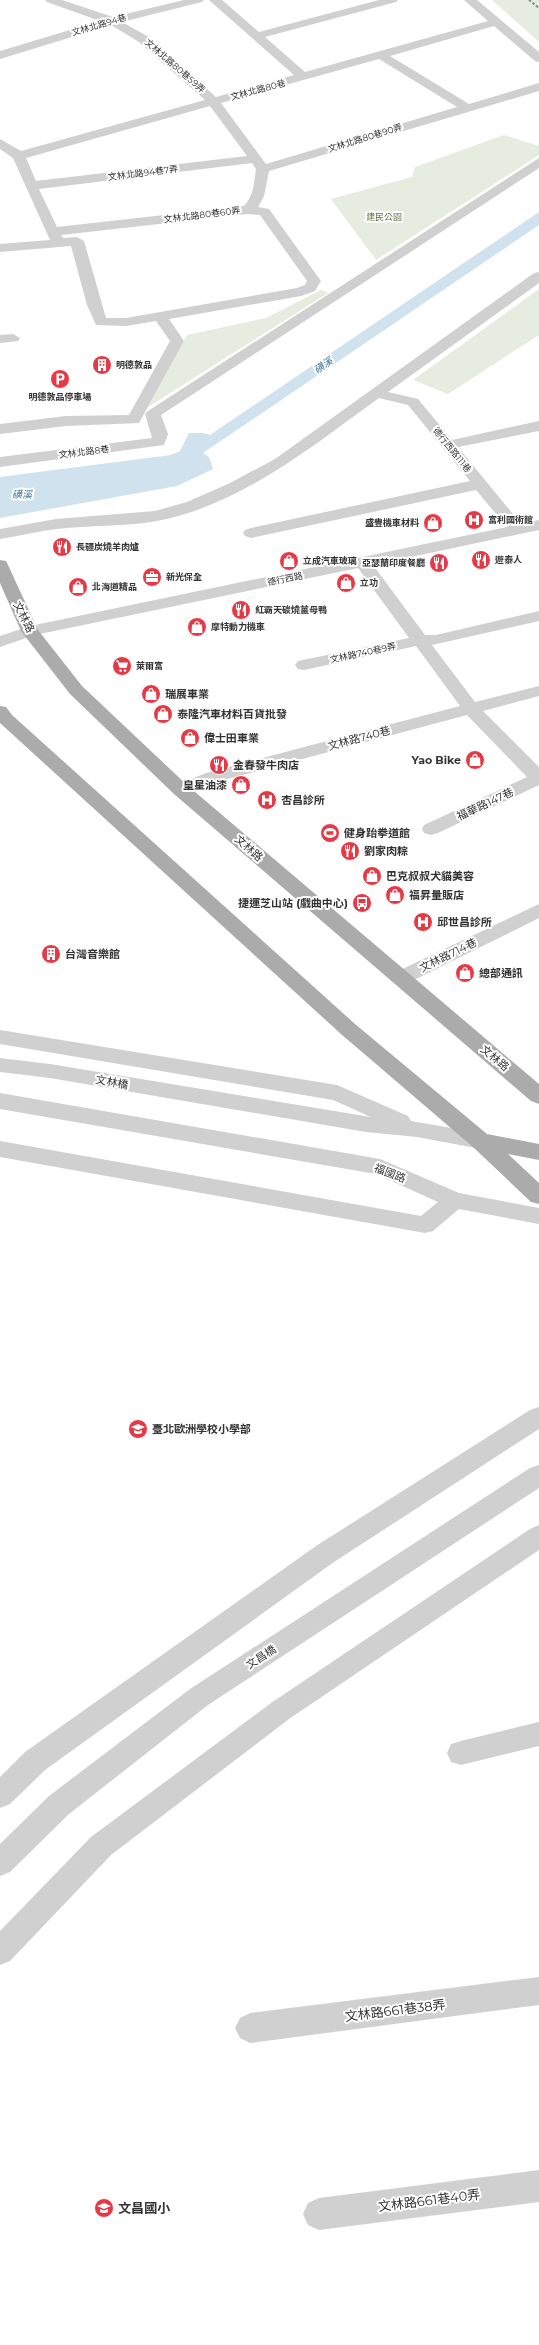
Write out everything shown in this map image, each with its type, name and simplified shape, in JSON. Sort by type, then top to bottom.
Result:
[{"type":"main road","name":"文林路","points":[[0,565],[30,631],[76,690],[181,790],[539,1096]]},
{"type":"main road","points":[[0,711],[6,719],[348,1029],[481,1141],[539,1196]]},
{"type":"main road","points":[[481,1141],[539,1152]]},
{"type":"street","name":"文林北路80巷59弄","points":[[51,0],[112,21],[143,39],[208,94],[213,102]]},
{"type":"street","name":"文林北路94巷","points":[[0,55],[112,21],[198,0]]},
{"type":"street","points":[[215,0],[304,77]]},
{"type":"street","points":[[256,36],[392,0]]},
{"type":"street","points":[[470,0],[539,58]]},
{"type":"street","name":"文林北路80巷","points":[[19,156],[497,22]]},
{"type":"street","points":[[381,55],[467,108]]},
{"type":"street","name":"文林北路80巷90弄","points":[[259,164],[539,87]]},
{"type":"street","points":[[213,102],[259,164]]},
{"type":"street","points":[[0,143],[19,156],[31,186],[56,237]]},
{"type":"street","name":"文林北路8巷","points":[[0,462],[159,442],[160,434],[153,414],[257,348],[539,162]]},
{"type":"street","name":"文林北路94巷7弄","points":[[31,186],[259,164]]},
{"type":"street","name":"文林北路80巷60弄","points":[[56,237],[248,210],[256,202],[259,195],[259,164]]},
{"type":"street","points":[[0,248],[56,237],[77,241],[94,305],[101,322],[126,322],[301,292],[310,288],[314,281],[264,212],[248,210]]},
{"type":"street","points":[[0,534],[56,524],[156,516],[193,505],[234,487],[281,462],[539,276]]},
{"type":"street","points":[[0,429],[66,421],[134,420],[177,341],[160,316]]},
{"type":"street","name":"德行西路111巷","points":[[375,393],[413,402],[517,529]]},
{"type":"street","points":[[448,445],[539,426]]},
{"type":"street","points":[[251,533],[480,484]]},
{"type":"street","name":"德行西路","points":[[0,642],[30,631],[363,563],[539,524]]},
{"type":"street","points":[[363,563],[422,640],[470,708],[539,778]]},
{"type":"street","name":"文林路740巷9弄","points":[[304,665],[422,640],[436,640],[539,616]]},
{"type":"street","name":"文林路740巷","points":[[181,790],[213,777],[539,690]]},
{"type":"street","name":"福華路147巷","points":[[432,829],[539,778]]},
{"type":"street","name":"文林路714巷","points":[[401,978],[539,910]]},
{"type":"street","points":[[0,1037],[337,1093],[417,1129],[481,1141]]},
{"type":"street","name":"文林橋","points":[[0,1065],[50,1071],[366,1124],[417,1129]]},
{"type":"street","name":"福國路","points":[[0,1101],[380,1167],[455,1200],[539,1216]]},
{"type":"street","points":[[0,1149],[426,1225],[455,1200]]},
{"type":"street","points":[[0,1795],[35,1761],[325,1554],[539,1417]]},
{"type":"street","name":"文昌橋","points":[[0,1863],[59,1805],[199,1697],[539,1475]]},
{"type":"street","points":[[0,1951],[101,1846],[280,1711],[539,1536]]},
{"type":"street","points":[[461,1753],[539,1734]]},
{"type":"street","name":"文林路661巷38弄","points":[[250,2028],[539,1991]]},
{"type":"street","name":"文林路661巷40弄","points":[[320,2214],[539,2186]]},
{"type":"green space","points":[[492,0],[539,0],[539,42]]},
{"type":"green space","name":"建民公園","points":[[504,135],[539,146],[539,155],[376,260],[331,199],[412,177],[415,167]]},
{"type":"green space","points":[[539,289],[539,335],[448,394],[413,380]]},
{"type":"green space","points":[[321,290],[328,293],[148,407],[187,335],[266,318]]},
{"type":"water","name":"磺溪","points":[[539,212],[539,225],[203,453],[209,457],[213,469],[177,486],[0,518],[0,477],[171,455],[180,451],[189,433],[203,433],[210,435]]},
{"type":"railway","points":[[529,0],[539,8]]},
{"type":"place","name":"明德敦品","points":[[102,365]]},
{"type":"place","name":"明德敦品停車場","points":[[60,379]]},
{"type":"place","name":"富利國術館","points":[[474,520]]},
{"type":"place","name":"盛豐機車材料","points":[[433,523]]},
{"type":"place","name":"長疆炭燒羊肉爐","points":[[62,547]]},
{"type":"place","name":"遊泰人","points":[[481,560]]},
{"type":"place","name":"立成汽車玻璃","points":[[289,561]]},
{"type":"place","name":"亞瑟蘭印度餐廳","points":[[439,563]]},
{"type":"place","name":"新光保全","points":[[152,577]]},
{"type":"place","name":"立功","points":[[346,583]]},
{"type":"place","name":"北海道精品","points":[[78,587]]},
{"type":"place","name":"紅霸天碳燒薑母鴨","points":[[241,610]]},
{"type":"place","name":"摩特動力機車","points":[[197,627]]},
{"type":"place","name":"萊爾富","points":[[122,666]]},
{"type":"place","name":"瑞展車業","points":[[151,694]]},
{"type":"place","name":"泰隆汽車材料百貨批發","points":[[163,714]]},
{"type":"place","name":"偉士田車業","points":[[190,738]]},
{"type":"place","name":"Yao Bike","points":[[475,760]]},
{"type":"place","name":"金春發牛肉店","points":[[219,765]]},
{"type":"place","name":"皇星油漆","points":[[241,785]]},
{"type":"place","name":"杏昌診所","points":[[267,800]]},
{"type":"place","name":"健身跆拳道館","points":[[330,833]]},
{"type":"place","name":"劉家肉粽","points":[[350,851]]},
{"type":"place","name":"巴克叔叔犬貓美容","points":[[372,876]]},
{"type":"place","name":"福昇量販店","points":[[395,895]]},
{"type":"place","name":"捷運芝山站 (戲曲中心)","points":[[362,903]]},
{"type":"place","name":"邱世昌診所","points":[[423,922]]},
{"type":"place","name":"台灣音樂館","points":[[51,954]]},
{"type":"place","name":"總部通訊","points":[[465,973]]},
{"type":"place","name":"臺北歐洲學校小學部","points":[[138,1429]]},
{"type":"place","name":"文昌國小","points":[[104,2208]]}]
